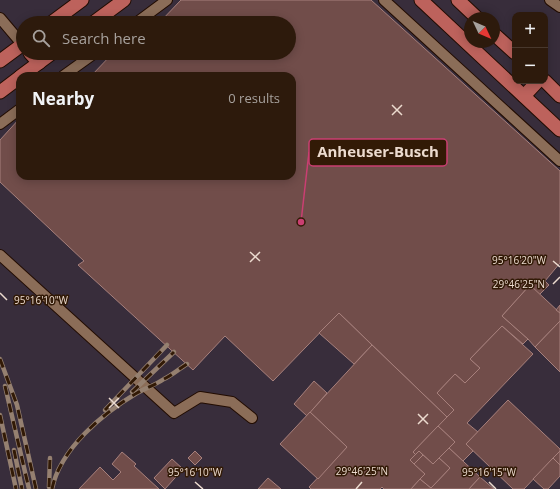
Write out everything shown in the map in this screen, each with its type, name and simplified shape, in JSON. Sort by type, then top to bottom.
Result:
[{"type":"main road","points":[[60,16],[82,0]]},
{"type":"main road","points":[[102,16],[124,0]]},
{"type":"main road","points":[[458,0],[471,12]]},
{"type":"main road","points":[[423,1],[560,130]]},
{"type":"main road","points":[[500,39],[512,50]]},
{"type":"main road","points":[[0,61],[16,54]]},
{"type":"main road","points":[[21,72],[24,60]]},
{"type":"main road","points":[[0,92],[16,79]]},
{"type":"main road","points":[[524,96],[535,84]]},
{"type":"main road","points":[[548,84],[560,96]]},
{"type":"lane","points":[[145,16],[167,0]]},
{"type":"lane","points":[[384,0],[560,162]]},
{"type":"lane","points":[[550,0],[560,7]]},
{"type":"lane","points":[[0,18],[16,37]]},
{"type":"lane","points":[[69,72],[85,60]]},
{"type":"lane","points":[[0,124],[16,111]]},
{"type":"lane","points":[[1,258],[174,413],[200,397],[232,402],[252,418]]},
{"type":"shaded area","points":[[0,0],[560,0],[560,489],[0,489]]},
{"type":"building","points":[[181,0],[371,0],[560,171],[560,263],[545,281],[549,285],[539,295],[530,285],[502,316],[528,339],[523,344],[502,326],[470,359],[480,368],[465,383],[455,374],[437,393],[454,410],[447,417],[339,313],[273,381],[225,336],[193,370],[78,265],[84,261],[0,182],[0,140],[16,122],[16,180],[296,180],[296,72],[95,72],[106,60],[296,60],[296,16],[166,16]]},
{"type":"building","points":[[530,285],[560,313],[560,321],[535,347],[502,316]]},
{"type":"building","points":[[560,305],[560,313],[556,310]]},
{"type":"building","points":[[339,313],[372,345],[354,364],[319,333]]},
{"type":"building","points":[[560,321],[560,372],[535,347]]},
{"type":"building","points":[[502,326],[533,354],[467,423],[478,432],[466,444],[473,451],[463,461],[449,448],[455,442],[438,426],[454,410],[437,393],[455,374],[465,383],[480,368],[470,359]]},
{"type":"building","points":[[372,345],[447,417],[413,452],[416,455],[410,460],[425,474],[411,489],[384,489],[382,487],[380,489],[311,489],[309,487],[347,447],[310,412]]},
{"type":"building","points":[[314,381],[327,393],[307,416],[294,404]]},
{"type":"building","points":[[508,400],[560,449],[560,451],[524,489],[513,489],[466,444]]},
{"type":"building","points":[[310,412],[347,447],[318,479],[280,444]]},
{"type":"building","points":[[438,426],[455,442],[433,464],[419,451],[416,455],[413,452]]},
{"type":"building","points":[[449,448],[480,477],[469,489],[411,489],[420,479],[431,488],[450,468],[439,458]]},
{"type":"building","points":[[195,451],[202,458],[195,465],[188,458]]},
{"type":"building","points":[[419,451],[423,455],[414,464],[410,460]]},
{"type":"building","points":[[560,451],[560,465],[553,458]]},
{"type":"building","points":[[122,452],[136,464],[134,466],[159,489],[79,489],[100,467],[113,480],[121,472],[112,464]]},
{"type":"building","points":[[423,455],[433,464],[439,458],[450,468],[431,488],[420,479],[425,474],[414,464]]},
{"type":"building","points":[[553,458],[560,465],[560,476],[548,489],[544,489],[533,479]]},
{"type":"building","points":[[172,459],[183,469],[165,489],[154,478]]},
{"type":"building","points":[[480,477],[494,489],[469,489]]},
{"type":"building","points":[[268,478],[281,489],[258,489]]},
{"type":"railway","points":[[105,410],[167,345]]},
{"type":"railway","points":[[132,392],[174,352]]},
{"type":"railway","points":[[0,359],[17,405],[36,489]]},
{"type":"railway","points":[[52,489],[57,474],[73,446],[97,422],[124,401],[187,364]]},
{"type":"railway","points":[[5,386],[29,489]]},
{"type":"railway","points":[[0,415],[16,489]]},
{"type":"railway","points":[[14,450],[22,489]]},
{"type":"railway","points":[[49,487],[50,458]]},
{"type":"place","name":"Anheuser-Busch","points":[[301,222]]}]
